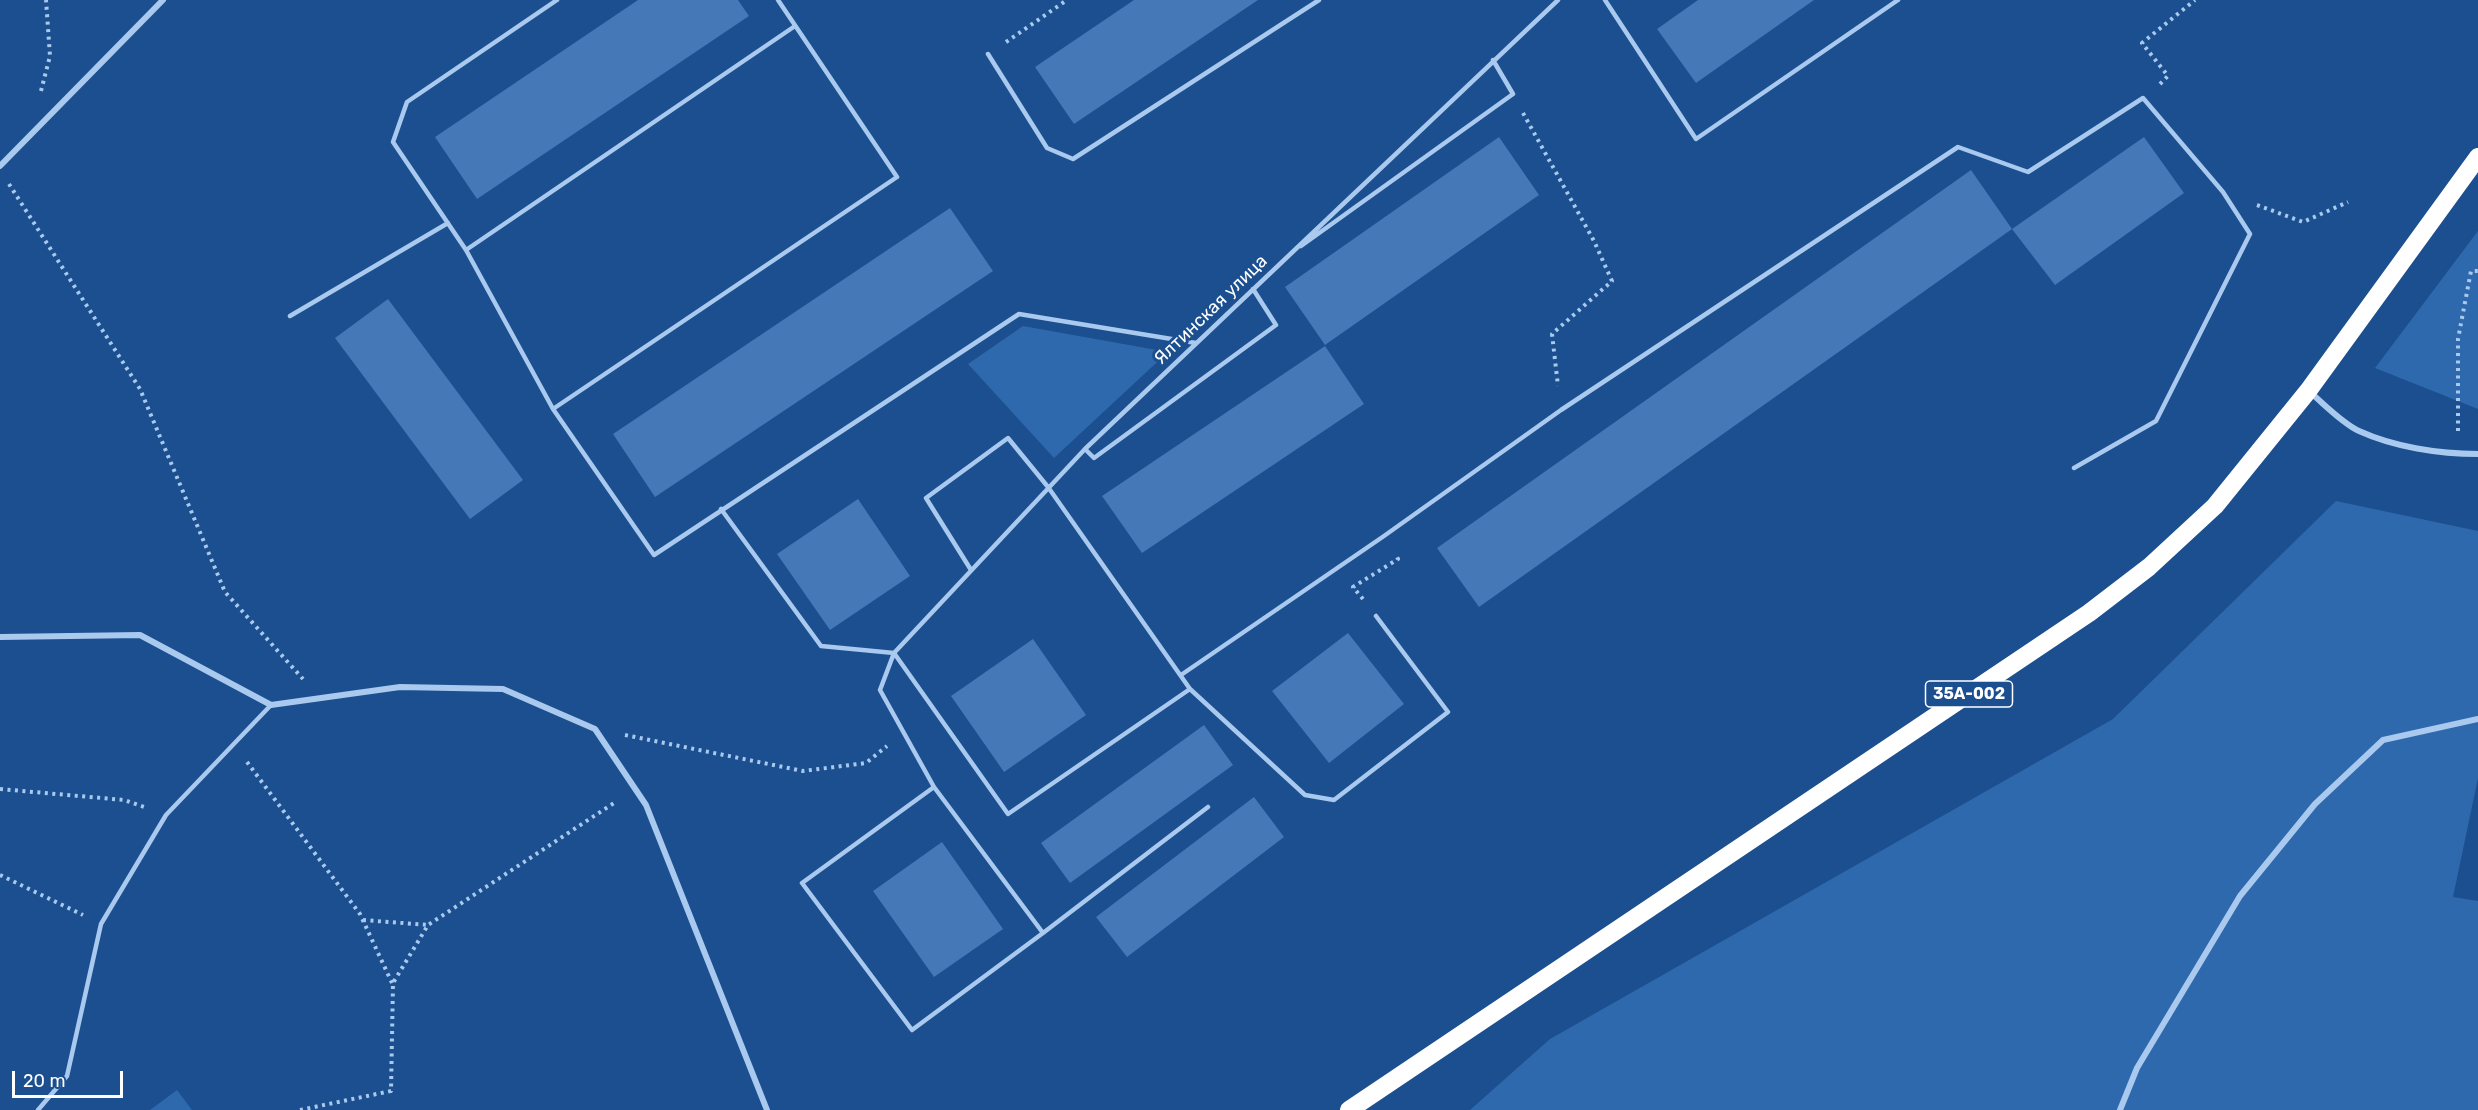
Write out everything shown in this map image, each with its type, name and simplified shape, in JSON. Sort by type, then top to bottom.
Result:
[{"type":"highway","name":"35А-002","points":[[1349,1110],[2089,613],[2149,567],[2215,506],[2308,391],[2478,157]]},
{"type":"street","points":[[0,166],[163,0]]},
{"type":"street","points":[[2308,391],[2357,430],[2404,445],[2458,454],[2478,454]]},
{"type":"street","points":[[0,637],[140,635],[271,705],[400,687],[503,688],[595,729],[646,805],[767,1110]]},
{"type":"street","points":[[2120,1110],[2137,1068],[2240,896],[2314,804],[2383,740],[2478,719]]},
{"type":"lane","points":[[557,0],[407,102],[393,142],[466,250],[553,409],[654,555],[1018,314],[1197,343]]},
{"type":"lane","points":[[553,409],[897,177],[778,0]]},
{"type":"lane","points":[[988,54],[1047,148],[1073,159],[1319,0]]},
{"type":"lane","name":"Ялтинская улица","points":[[894,653],[1084,449],[1558,0]]},
{"type":"lane","points":[[1605,0],[1696,140],[1898,0]]},
{"type":"lane","points":[[466,250],[795,26]]},
{"type":"lane","points":[[1287,256],[1513,94],[1493,60]]},
{"type":"lane","points":[[1181,675],[1384,536],[1561,410],[1958,147],[2028,172],[2143,98],[2223,192],[2250,234],[2156,421],[2074,468]]},
{"type":"lane","points":[[290,316],[448,223]]},
{"type":"lane","points":[[1084,449],[1094,458],[1276,325],[1253,289]]},
{"type":"lane","points":[[971,570],[926,498],[1008,438],[1048,487],[1190,689],[1305,795],[1334,800],[1448,712],[1376,616]]},
{"type":"lane","points":[[721,509],[821,646],[894,653],[1008,814],[1190,689]]},
{"type":"lane","points":[[894,653],[880,690],[934,787],[1043,933]]},
{"type":"lane","points":[[38,1110],[67,1076],[101,924],[166,815],[271,705]]},
{"type":"lane","points":[[934,787],[802,883],[912,1030],[1208,807]]},
{"type":"path","points":[[31,135],[50,56],[46,0]]},
{"type":"path","points":[[988,54],[1067,0]]},
{"type":"path","points":[[2143,98],[2168,76],[2142,43],[2195,0]]},
{"type":"path","points":[[1513,94],[1594,241],[1612,281],[1552,334],[1561,410]]},
{"type":"path","points":[[6,181],[140,389],[225,592],[319,698]]},
{"type":"path","points":[[2223,192],[2303,222],[2348,201]]},
{"type":"path","points":[[2458,454],[2458,339],[2471,272],[2478,271]]},
{"type":"path","points":[[595,729],[803,771],[866,763],[903,732]]},
{"type":"path","points":[[233,744],[363,920],[393,984],[391,1091],[300,1110]]},
{"type":"path","points":[[0,789],[124,800],[166,815]]},
{"type":"path","points":[[393,984],[428,925],[635,789]]},
{"type":"path","points":[[0,875],[101,924]]},
{"type":"path","points":[[363,920],[428,925]]},
{"type":"shaded area","points":[[2478,231],[2478,409],[2375,368]]},
{"type":"shaded area","points":[[1023,326],[1168,352],[1054,458],[968,364]]},
{"type":"shaded area","points":[[2336,501],[2478,531],[2478,778],[2453,897],[2478,901],[2478,1110],[1470,1110],[1550,1039],[2113,719]]},
{"type":"shaded area","points":[[177,1090],[192,1110],[150,1110]]},
{"type":"building","points":[[638,0],[738,0],[749,16],[477,199],[435,137]]},
{"type":"building","points":[[1134,0],[1258,0],[1074,124],[1035,67]]},
{"type":"building","points":[[1698,0],[1814,0],[1696,83],[1657,29]]},
{"type":"building","points":[[1499,137],[1539,195],[1325,345],[1285,287]]},
{"type":"building","points":[[2144,137],[2184,193],[2055,285],[2012,229]]},
{"type":"building","points":[[1971,170],[2012,229],[1479,607],[1437,548]]},
{"type":"building","points":[[950,208],[993,271],[655,497],[613,434]]},
{"type":"building","points":[[388,299],[523,480],[470,519],[335,338]]},
{"type":"building","points":[[1325,346],[1364,404],[1142,553],[1102,496]]},
{"type":"building","points":[[858,499],[910,576],[830,630],[777,554]]},
{"type":"building","points":[[1348,633],[1404,704],[1329,763],[1272,691]]},
{"type":"building","points":[[1033,639],[1086,715],[1004,772],[951,696]]},
{"type":"building","points":[[1204,725],[1233,765],[1070,883],[1041,843]]},
{"type":"building","points":[[1254,797],[1284,837],[1127,957],[1096,917]]},
{"type":"building","points":[[942,842],[1003,929],[934,977],[873,891]]}]
